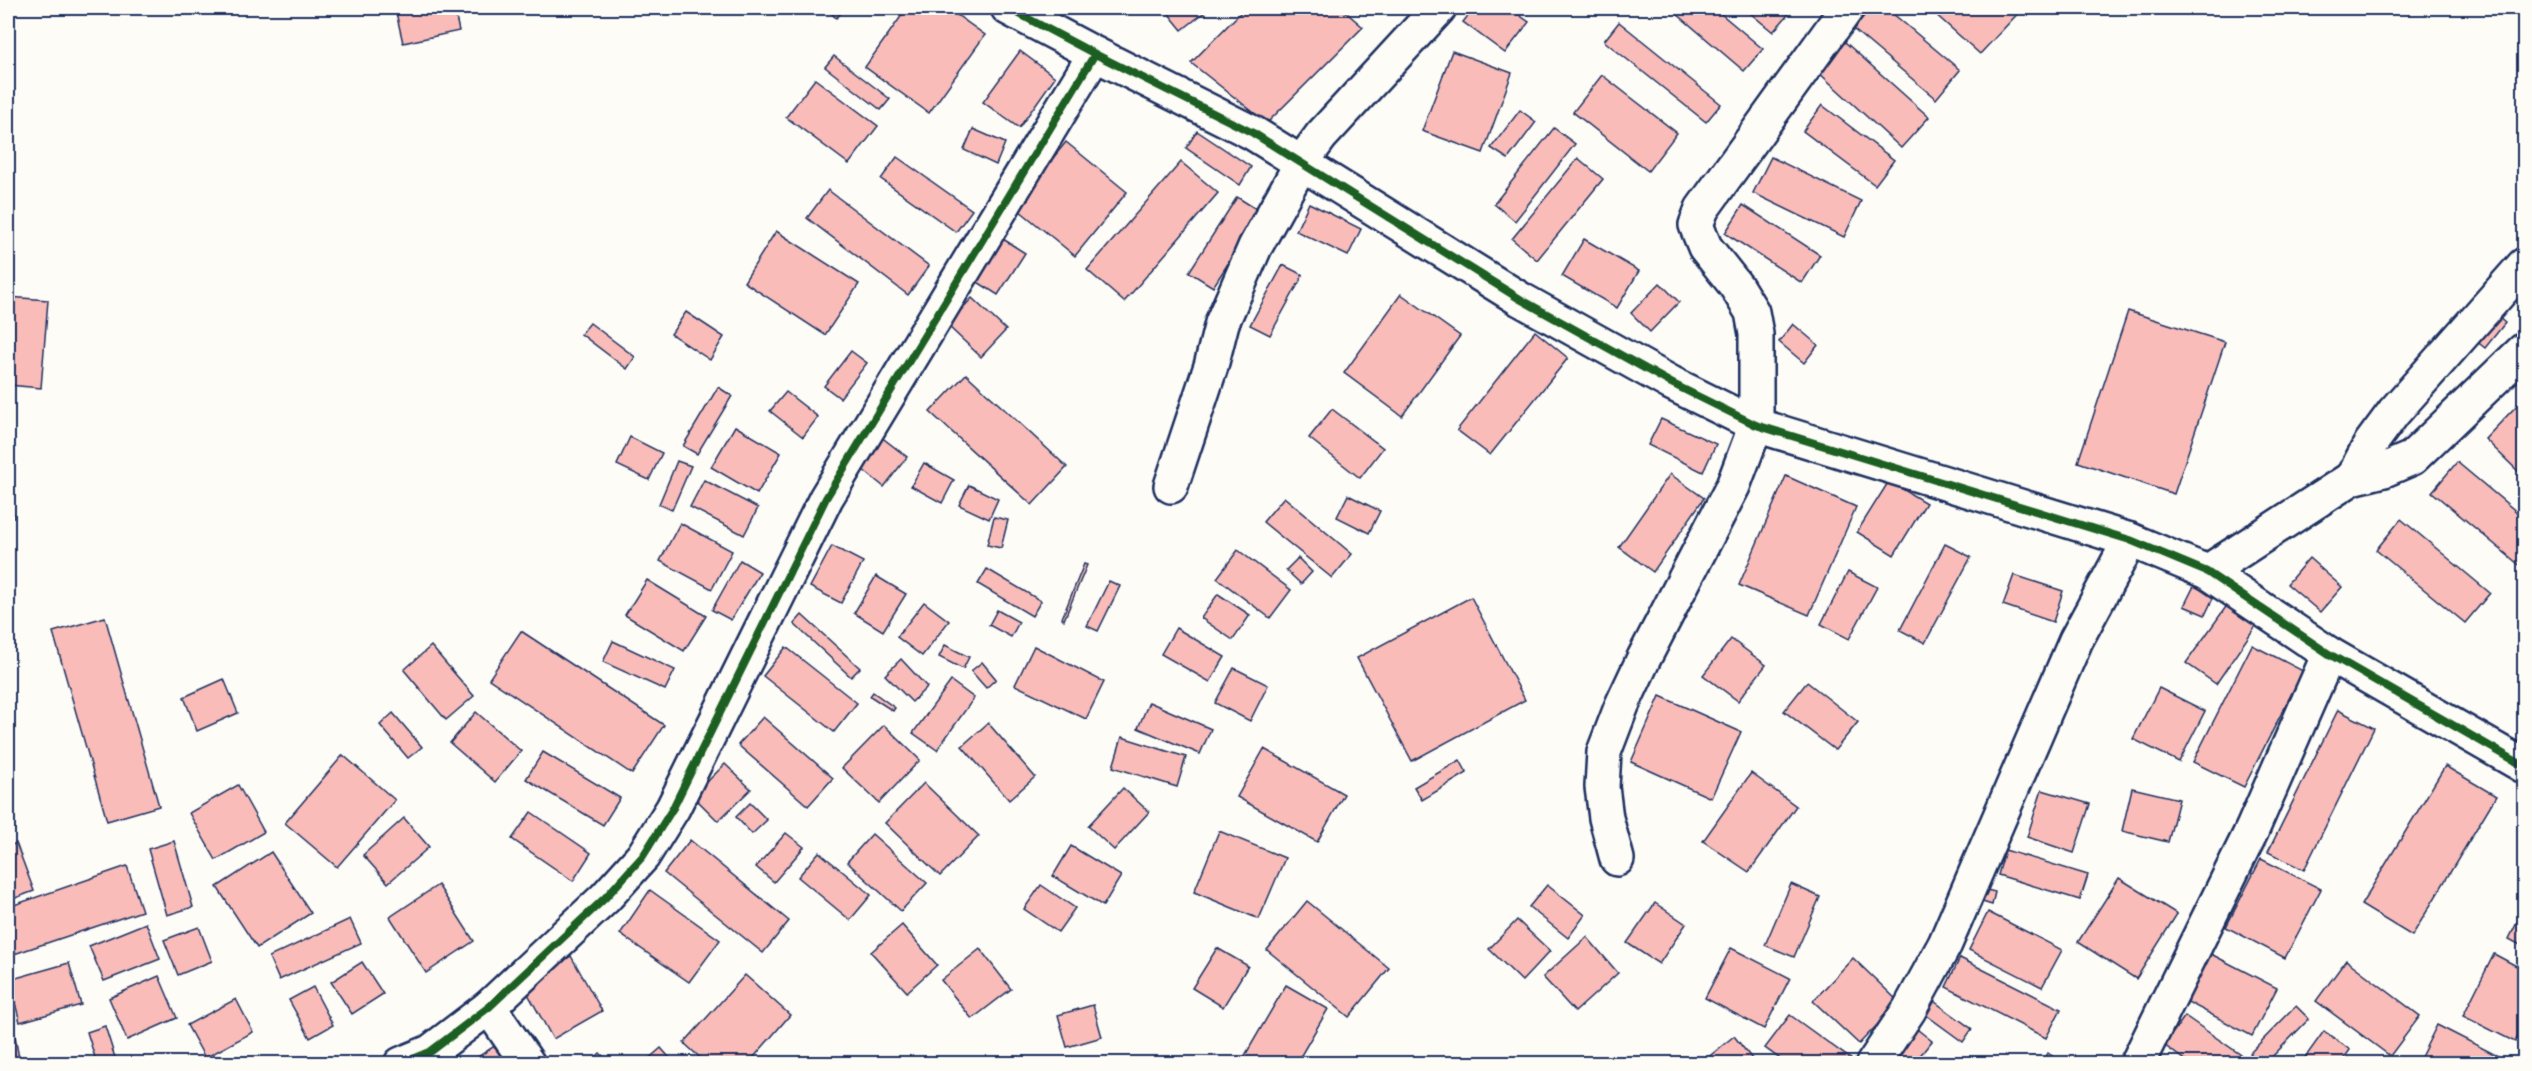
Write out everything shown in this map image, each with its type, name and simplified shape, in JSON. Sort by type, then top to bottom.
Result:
[{"type":"street","points":[[1011,8],[1095,54],[1253,133],[1520,299],[1671,383],[1756,425],[2130,540],[2207,572],[2329,654],[2524,766]]},
{"type":"street","points":[[1171,486],[1211,366],[1221,324],[1255,247],[1302,162],[1321,136],[1439,8]]},
{"type":"street","points":[[1617,859],[1606,818],[1602,786],[1604,752],[1622,705],[1644,658],[1732,486],[1756,425],[1756,334],[1752,312],[1736,286],[1705,247],[1696,225],[1702,209],[1847,8]]},
{"type":"street","points":[[400,1064],[430,1052],[489,1007],[604,898],[643,856],[673,808],[826,498],[1095,54]]},
{"type":"street","points":[[2352,477],[2371,443],[2394,412],[2520,278]]},
{"type":"street","points":[[2207,572],[2352,477],[2384,470],[2412,458],[2524,350]]},
{"type":"street","points":[[1873,1064],[1909,1010],[1945,945],[2076,640],[2130,540]]},
{"type":"street","points":[[2136,1064],[2252,830],[2329,654]]},
{"type":"street","points":[[489,1007],[528,1064]]},
{"type":"building","points":[[395,8],[454,8],[459,31],[403,43]]},
{"type":"building","points":[[675,8],[691,8],[687,14]]},
{"type":"building","points":[[826,8],[847,8],[836,18]]},
{"type":"building","points":[[907,8],[947,8],[985,35],[929,113],[865,67]]},
{"type":"building","points":[[1164,8],[1210,8],[1182,30]]},
{"type":"building","points":[[1245,8],[1341,8],[1363,27],[1267,123],[1191,63]]},
{"type":"building","points":[[1474,8],[1509,8],[1529,22],[1505,53],[1463,22]]},
{"type":"building","points":[[1670,8],[1714,8],[1763,49],[1744,71]]},
{"type":"building","points":[[1744,8],[1791,8],[1793,9],[1773,32]]},
{"type":"building","points":[[1871,8],[1886,8],[1960,70],[1936,99],[1853,29]]},
{"type":"building","points":[[1937,8],[2023,8],[1980,54],[1933,12]]},
{"type":"building","points":[[1619,22],[1721,104],[1706,122],[1604,41]]},
{"type":"building","points":[[1845,42],[1929,117],[1901,148],[1818,72]]},
{"type":"building","points":[[1020,51],[1055,77],[1019,128],[983,102]]},
{"type":"building","points":[[1452,51],[1512,73],[1483,153],[1422,131]]},
{"type":"building","points":[[834,56],[890,99],[881,110],[825,67]]},
{"type":"building","points":[[1602,75],[1677,133],[1648,171],[1573,112]]},
{"type":"building","points":[[815,79],[878,126],[849,164],[786,117]]},
{"type":"building","points":[[1822,105],[1894,160],[1875,185],[1803,131]]},
{"type":"building","points":[[1520,110],[1536,122],[1508,159],[1491,148]]},
{"type":"building","points":[[1554,128],[1575,144],[1515,221],[1494,204]]},
{"type":"building","points":[[973,129],[1005,143],[996,165],[964,150]]},
{"type":"building","points":[[1197,131],[1251,167],[1240,185],[1186,148]]},
{"type":"building","points":[[1066,142],[1127,192],[1075,256],[1014,206]]},
{"type":"building","points":[[897,157],[972,210],[956,232],[881,179]]},
{"type":"building","points":[[1771,157],[1861,201],[1844,237],[1753,193]]},
{"type":"building","points":[[1578,158],[1603,179],[1537,260],[1512,239]]},
{"type":"building","points":[[1181,162],[1218,193],[1124,302],[1087,270]]},
{"type":"building","points":[[828,190],[929,266],[908,295],[807,218]]},
{"type":"building","points":[[1237,197],[1261,212],[1213,287],[1189,272]]},
{"type":"building","points":[[1309,203],[1361,229],[1348,256],[1296,231]]},
{"type":"building","points":[[1743,205],[1820,255],[1802,283],[1725,233]]},
{"type":"building","points":[[776,231],[859,284],[825,335],[744,282]]},
{"type":"building","points":[[1003,239],[1025,253],[998,295],[976,281]]},
{"type":"building","points":[[1584,239],[1639,271],[1617,308],[1562,276]]},
{"type":"building","points":[[1283,265],[1303,275],[1270,335],[1250,325]]},
{"type":"building","points":[[1660,283],[1679,302],[1650,332],[1631,313]]},
{"type":"building","points":[[1401,294],[1460,336],[1402,416],[1344,373]]},
{"type":"building","points":[[8,297],[48,300],[41,388],[8,385]]},
{"type":"building","points":[[972,298],[1006,330],[981,357],[947,325]]},
{"type":"building","points":[[2128,311],[2225,342],[2174,494],[2078,462]]},
{"type":"building","points":[[686,312],[724,337],[710,360],[671,334]]},
{"type":"building","points":[[2497,316],[2505,323],[2485,348],[2476,341]]},
{"type":"building","points":[[590,323],[635,357],[627,369],[581,334]]},
{"type":"building","points":[[1793,324],[1818,345],[1804,363],[1779,342]]},
{"type":"building","points":[[1535,331],[1568,358],[1490,455],[1457,430]]},
{"type":"building","points":[[851,351],[867,363],[840,398],[824,386]]},
{"type":"building","points":[[966,374],[1067,467],[1032,505],[930,412]]},
{"type":"building","points":[[718,387],[732,396],[697,454],[683,446]]},
{"type":"building","points":[[786,392],[818,417],[803,437],[770,411]]},
{"type":"building","points":[[2524,398],[2524,477],[2485,439]]},
{"type":"building","points":[[1332,409],[1383,448],[1360,478],[1309,438]]},
{"type":"building","points":[[1661,419],[1716,444],[1703,472],[1648,445]]},
{"type":"building","points":[[735,426],[781,453],[757,494],[711,467]]},
{"type":"building","points":[[880,436],[907,457],[884,487],[857,465]]},
{"type":"building","points":[[630,437],[662,453],[649,480],[617,465]]},
{"type":"building","points":[[677,461],[691,466],[672,510],[659,504]]},
{"type":"building","points":[[2457,462],[2524,518],[2524,569],[2432,492]]},
{"type":"building","points":[[924,463],[954,480],[942,503],[911,486]]},
{"type":"building","points":[[8,469],[14,518],[8,519]]},
{"type":"building","points":[[1670,474],[1704,498],[1653,572],[1619,547]]},
{"type":"building","points":[[1786,476],[1856,507],[1809,615],[1739,585]]},
{"type":"building","points":[[704,480],[758,508],[744,535],[690,507]]},
{"type":"building","points":[[1889,481],[1926,503],[1894,555],[1857,532]]},
{"type":"building","points":[[969,485],[998,499],[989,519],[959,505]]},
{"type":"building","points":[[1348,495],[1380,511],[1369,533],[1337,517]]},
{"type":"building","points":[[1284,497],[1352,554],[1332,578],[1263,522]]},
{"type":"building","points":[[994,517],[1008,520],[1001,548],[987,545]]},
{"type":"building","points":[[2401,519],[2490,593],[2465,623],[2376,550]]},
{"type":"building","points":[[680,523],[732,551],[712,589],[660,561]]},
{"type":"building","points":[[1945,544],[1971,557],[1925,643],[1900,630]]},
{"type":"building","points":[[832,546],[863,562],[841,603],[810,587]]},
{"type":"building","points":[[1238,550],[1291,590],[1270,618],[1217,578]]},
{"type":"building","points":[[1298,558],[1312,572],[1301,584],[1286,570]]},
{"type":"building","points":[[2309,558],[2342,587],[2320,612],[2287,584]]},
{"type":"building","points":[[740,560],[760,572],[731,620],[712,610]]},
{"type":"building","points":[[1084,564],[1087,565],[1064,620],[1062,618]]},
{"type":"building","points":[[987,569],[1041,601],[1032,616],[978,584]]},
{"type":"building","points":[[1848,572],[1877,587],[1849,639],[1821,624]]},
{"type":"building","points":[[2014,575],[2063,591],[2053,622],[2003,605]]},
{"type":"building","points":[[876,576],[906,594],[883,631],[854,613]]},
{"type":"building","points":[[647,580],[706,616],[684,651],[625,615]]},
{"type":"building","points":[[1109,581],[1120,586],[1098,631],[1087,626]]},
{"type":"building","points":[[2195,584],[2215,594],[2205,615],[2184,606]]},
{"type":"building","points":[[1218,594],[1250,615],[1233,640],[1201,618]]},
{"type":"building","points":[[1471,597],[1525,700],[1412,761],[1357,658]]},
{"type":"building","points":[[924,602],[949,621],[922,656],[897,637]]},
{"type":"building","points":[[2228,604],[2257,624],[2216,684],[2186,663]]},
{"type":"building","points":[[997,610],[1019,622],[1011,637],[989,625]]},
{"type":"building","points":[[802,615],[860,668],[851,677],[794,624]]},
{"type":"building","points":[[105,617],[159,806],[107,821],[53,632]]},
{"type":"building","points":[[1176,628],[1225,657],[1210,682],[1161,654]]},
{"type":"building","points":[[521,631],[664,725],[632,774],[489,679]]},
{"type":"building","points":[[1731,639],[1766,665],[1738,701],[1703,675]]},
{"type":"building","points":[[613,641],[675,670],[665,690],[603,662]]},
{"type":"building","points":[[945,645],[969,657],[963,669],[939,657]]},
{"type":"building","points":[[2252,645],[2303,671],[2244,787],[2193,762]]},
{"type":"building","points":[[431,646],[474,696],[446,720],[404,670]]},
{"type":"building","points":[[1034,646],[1104,682],[1086,719],[1015,685]]},
{"type":"building","points":[[786,647],[857,703],[834,732],[763,676]]},
{"type":"building","points":[[901,659],[927,687],[912,702],[885,675]]},
{"type":"building","points":[[982,662],[996,679],[986,688],[971,671]]},
{"type":"building","points":[[1234,668],[1268,685],[1250,721],[1215,703]]},
{"type":"building","points":[[224,679],[238,713],[197,731],[184,697]]},
{"type":"building","points":[[951,681],[974,698],[937,750],[913,733]]},
{"type":"building","points":[[1807,682],[1858,722],[1835,750],[1784,711]]},
{"type":"building","points":[[2159,688],[2205,711],[2179,762],[2133,739]]},
{"type":"building","points":[[873,692],[895,708],[893,711],[870,696]]},
{"type":"building","points":[[1660,696],[1741,732],[1711,798],[1631,762]]},
{"type":"building","points":[[1149,702],[1211,729],[1200,754],[1138,728]]},
{"type":"building","points":[[2338,710],[2374,728],[2304,870],[2268,852]]},
{"type":"building","points":[[476,712],[521,751],[495,782],[450,743]]},
{"type":"building","points":[[393,713],[422,747],[408,758],[380,725]]},
{"type":"building","points":[[763,717],[833,778],[808,806],[738,745]]},
{"type":"building","points":[[988,723],[1035,777],[1009,800],[962,746]]},
{"type":"building","points":[[884,725],[920,760],[879,803],[842,768]]},
{"type":"building","points":[[1122,737],[1186,757],[1177,787],[1113,767]]},
{"type":"building","points":[[1264,749],[1344,794],[1317,842],[1237,797]]},
{"type":"building","points":[[543,752],[620,798],[603,825],[526,779]]},
{"type":"building","points":[[343,755],[395,800],[337,867],[285,823]]},
{"type":"building","points":[[1460,760],[1467,773],[1422,800],[1414,787]]},
{"type":"building","points":[[725,764],[751,789],[718,821],[693,796]]},
{"type":"building","points":[[2445,766],[2496,796],[2412,936],[2361,905]]},
{"type":"building","points":[[1751,773],[1796,806],[1749,872],[1703,841]]},
{"type":"building","points":[[924,783],[979,836],[940,876],[885,823]]},
{"type":"building","points":[[238,785],[264,832],[216,860],[189,813]]},
{"type":"building","points":[[1123,788],[1149,812],[1114,850],[1088,826]]},
{"type":"building","points":[[2132,788],[2179,799],[2168,842],[2122,831]]},
{"type":"building","points":[[2042,790],[2090,804],[2074,853],[2027,837]]},
{"type":"building","points":[[750,803],[767,820],[752,834],[736,817]]},
{"type":"building","points":[[531,812],[591,853],[573,881],[512,839]]},
{"type":"building","points":[[404,818],[429,847],[388,883],[363,855]]},
{"type":"building","points":[[1219,831],[1285,858],[1259,919],[1194,892]]},
{"type":"building","points":[[786,833],[804,847],[774,882],[756,867]]},
{"type":"building","points":[[872,834],[927,883],[901,911],[847,862]]},
{"type":"building","points":[[690,840],[789,921],[763,953],[664,873]]},
{"type":"building","points":[[174,841],[193,907],[167,915],[148,849]]},
{"type":"building","points":[[16,843],[34,891],[10,900],[8,847]]},
{"type":"building","points":[[1071,846],[1121,876],[1103,906],[1053,876]]},
{"type":"building","points":[[2005,850],[2088,875],[2080,900],[1998,875]]},
{"type":"building","points":[[271,852],[311,913],[257,948],[217,887]]},
{"type":"building","points":[[819,852],[871,895],[850,920],[798,877]]},
{"type":"building","points":[[2261,859],[2321,889],[2285,958],[2226,927]]},
{"type":"building","points":[[127,866],[142,911],[14,954],[8,937],[8,907]]},
{"type":"building","points":[[2119,878],[2177,914],[2136,979],[2078,942]]},
{"type":"building","points":[[1791,884],[1820,897],[1794,957],[1765,945]]},
{"type":"building","points":[[438,885],[474,941],[426,973],[390,917]]},
{"type":"building","points":[[1041,885],[1075,908],[1058,932],[1024,909]]},
{"type":"building","points":[[1547,885],[1585,915],[1568,938],[1529,907]]},
{"type":"building","points":[[1979,888],[1995,892],[1992,905],[1976,900]]},
{"type":"building","points":[[650,890],[720,940],[689,982],[620,934]]},
{"type":"building","points":[[1307,901],[1389,968],[1349,1017],[1267,950]]},
{"type":"building","points":[[1655,903],[1686,924],[1659,964],[1627,943]]},
{"type":"building","points":[[2524,908],[2524,947],[2509,939]]},
{"type":"building","points":[[1988,912],[2062,950],[2042,987],[1969,950]]},
{"type":"building","points":[[350,919],[361,943],[279,980],[269,957]]},
{"type":"building","points":[[1517,920],[1550,951],[1522,981],[1489,949]]},
{"type":"building","points":[[146,923],[160,959],[104,981],[89,946]]},
{"type":"building","points":[[902,925],[937,965],[907,992],[871,952]]},
{"type":"building","points":[[199,927],[212,961],[178,975],[164,940]]},
{"type":"building","points":[[1587,937],[1618,973],[1575,1012],[1543,977]]},
{"type":"building","points":[[1217,948],[1248,966],[1223,1007],[1192,988]]},
{"type":"building","points":[[1731,948],[1790,978],[1764,1029],[1705,998]]},
{"type":"building","points":[[980,949],[1011,989],[972,1019],[941,980]]},
{"type":"building","points":[[2207,952],[2277,988],[2252,1036],[2182,999]]},
{"type":"building","points":[[2494,954],[2524,970],[2524,1022],[2515,1042],[2463,1016]]},
{"type":"building","points":[[571,956],[602,1011],[553,1039],[522,983]]},
{"type":"building","points":[[1853,958],[1899,1002],[1859,1044],[1813,1001]]},
{"type":"building","points":[[1960,958],[2061,1009],[2046,1038],[1946,987]]},
{"type":"building","points":[[2346,960],[2420,1016],[2390,1056],[2316,1001]]},
{"type":"building","points":[[362,962],[383,994],[352,1014],[331,982]]},
{"type":"building","points":[[69,963],[81,1005],[20,1022],[9,980]]},
{"type":"building","points":[[745,975],[790,1015],[748,1064],[707,1064],[684,1043]]},
{"type":"building","points":[[159,976],[177,1018],[127,1040],[109,998]]},
{"type":"building","points":[[1286,985],[1328,1009],[1296,1064],[1240,1064]]},
{"type":"building","points":[[313,987],[333,1025],[310,1038],[289,1000]]},
{"type":"building","points":[[8,997],[20,1064],[8,1064]]},
{"type":"building","points":[[236,999],[253,1032],[205,1058],[187,1025]]},
{"type":"building","points":[[1931,999],[1972,1029],[1963,1042],[1922,1012]]},
{"type":"building","points":[[1093,1005],[1102,1037],[1067,1047],[1058,1015]]},
{"type":"building","points":[[2296,1006],[2309,1019],[2265,1064],[2261,1064],[2250,1053]]},
{"type":"building","points":[[1790,1015],[1852,1060],[1849,1064],[1787,1064],[1765,1048]]},
{"type":"building","points":[[2185,1016],[2241,1055],[2235,1064],[2190,1064],[2164,1045]]},
{"type":"building","points":[[2437,1025],[2500,1057],[2497,1064],[2428,1064],[2420,1059]]},
{"type":"building","points":[[105,1026],[117,1064],[97,1064],[87,1032]]},
{"type":"building","points":[[1913,1026],[1932,1041],[1913,1064],[1888,1064]]},
{"type":"building","points":[[2324,1031],[2350,1050],[2340,1064],[2310,1064],[2304,1059]]},
{"type":"building","points":[[1734,1036],[1756,1064],[1700,1064]]},
{"type":"building","points":[[496,1045],[508,1064],[467,1064]]},
{"type":"building","points":[[661,1048],[675,1064],[646,1064],[645,1062]]},
{"type":"building","points":[[600,1053],[611,1064],[589,1064]]},
{"type":"building","points":[[2048,1053],[2064,1064],[2042,1064]]},
{"type":"cycle path","points":[[1008,8],[1253,133],[1520,299],[1671,383],[1756,425],[2130,540],[2207,572],[2329,654],[2524,766]]},
{"type":"cycle path","points":[[401,1064],[430,1052],[489,1007],[605,898],[643,856],[673,808],[826,498],[1095,54]]}]
